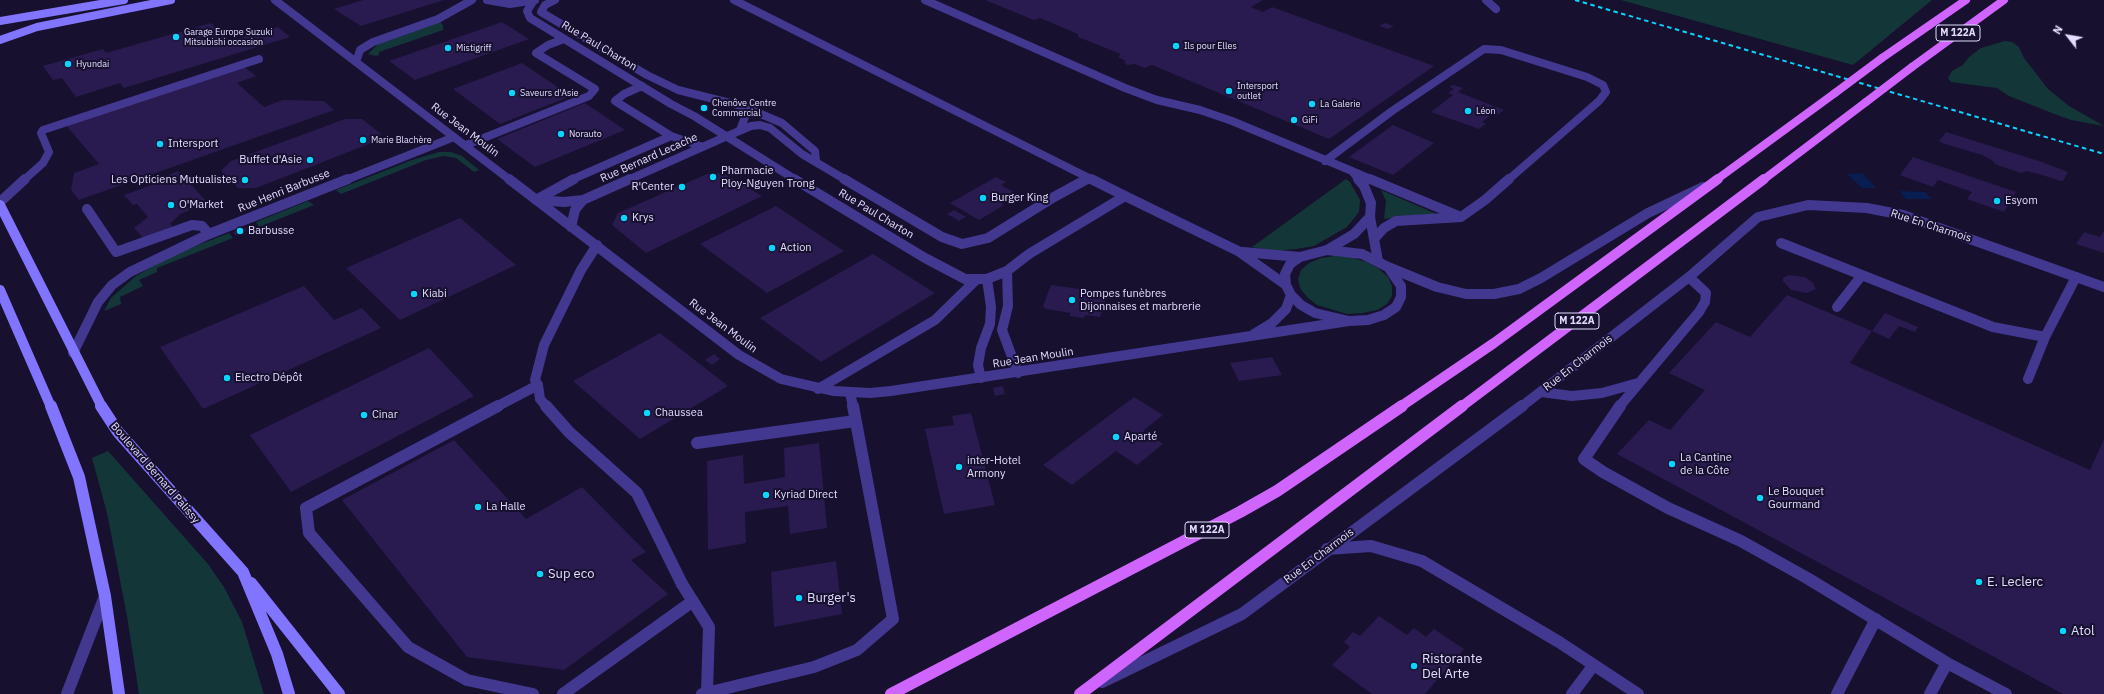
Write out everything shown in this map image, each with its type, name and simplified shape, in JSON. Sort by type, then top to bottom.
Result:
[{"type":"main road","points":[[0,22],[105,2],[124,0]]},
{"type":"main road","points":[[0,40],[42,26],[171,0]]},
{"type":"main road","name":"M 122A","points":[[891,694],[1240,512],[1277,491],[1494,343],[1882,58],[1966,0]]},
{"type":"main road","name":"M 122A","points":[[1084,692],[1912,67],[2004,0]]},
{"type":"main road","name":"Boulevard Bernard Palissy","points":[[0,205],[96,398],[118,432],[243,572],[277,654],[289,694]]},
{"type":"main road","points":[[0,290],[62,431],[79,477],[105,596],[119,694]]},
{"type":"main road","points":[[243,572],[339,694]]},
{"type":"main road","points":[[886,694],[904,687]]},
{"type":"street","name":"Rue Jean Moulin","points":[[275,0],[740,355],[760,369],[781,379],[818,389],[850,392],[891,391],[1018,373],[1349,321]]},
{"type":"street","points":[[356,62],[360,50],[372,42],[438,18],[472,0]]},
{"type":"street","points":[[487,0],[510,4],[534,0]]},
{"type":"street","name":"Rue Paul Charton","points":[[534,0],[528,7],[527,14],[564,39],[694,116],[725,137],[925,258],[965,279],[986,279],[1007,271],[1029,254],[1125,196]]},
{"type":"street","points":[[555,0],[545,5],[541,12],[668,86],[742,106],[770,116],[782,123],[815,151],[816,161]]},
{"type":"street","points":[[734,0],[1238,251],[1260,264],[1286,285]]},
{"type":"street","points":[[925,0],[1125,88],[1156,100],[1206,112],[1462,217]]},
{"type":"street","points":[[1486,0],[1496,9]]},
{"type":"street","points":[[466,145],[589,96],[595,89],[536,53],[548,45],[564,39]]},
{"type":"street","points":[[1326,161],[1392,111],[1422,93],[1484,48],[1501,50],[1587,77],[1603,85],[1606,92],[1599,100],[1485,200],[1462,217],[1396,221],[1384,228],[1374,239]]},
{"type":"street","points":[[0,202],[44,163],[48,152],[41,133],[43,130],[259,59]]},
{"type":"street","points":[[642,86],[624,94],[615,101],[671,136],[703,147]]},
{"type":"street","points":[[740,130],[745,117],[742,106]]},
{"type":"street","name":"Rue Bernard Lecache","points":[[536,200],[564,202],[583,200],[740,130],[760,125],[770,128],[802,154],[942,237],[962,244],[988,238],[1054,197],[1089,178]]},
{"type":"street","points":[[536,200],[560,185],[671,136]]},
{"type":"street","name":"Rue Henri Barbusse","points":[[73,353],[98,302],[112,285],[130,272],[151,260],[209,234],[454,137]]},
{"type":"street","points":[[1352,171],[1364,186],[1371,203],[1370,217],[1378,261]]},
{"type":"street","points":[[1388,267],[1395,275],[1401,286],[1401,297],[1396,307],[1384,315],[1373,318],[1349,321],[1315,313],[1301,305],[1291,296],[1286,285],[1285,274],[1290,264],[1300,257],[1313,252],[1345,250],[1362,254],[1388,267],[1437,286],[1466,294],[1494,294],[1519,289],[1541,278],[1648,213],[1711,184]]},
{"type":"street","points":[[571,227],[575,210],[583,200]]},
{"type":"street","name":"Rue En Charmois","points":[[1084,692],[1242,614],[1327,549],[1541,392],[1689,277],[1758,217],[1808,205],[1867,208],[1903,215],[2104,287]]},
{"type":"street","points":[[87,209],[116,252],[192,225],[202,226],[209,234]]},
{"type":"street","points":[[1327,250],[1354,234],[1370,217]]},
{"type":"street","points":[[1781,243],[1993,327],[2045,337]]},
{"type":"street","points":[[597,245],[581,270],[544,345],[535,380],[538,385],[540,399],[569,432],[637,492],[682,584],[709,627],[705,694],[814,666],[857,650],[893,619],[850,392]]},
{"type":"street","points":[[1238,251],[1300,257]]},
{"type":"street","points":[[1007,271],[1008,306],[1002,330],[1018,373]]},
{"type":"street","points":[[1837,307],[1862,275]]},
{"type":"street","points":[[1689,277],[1706,294],[1706,302],[1616,409],[1584,459],[1602,472],[1668,508],[1741,541],[1947,662],[2006,694]]},
{"type":"street","points":[[2028,379],[2045,337],[2076,277]]},
{"type":"street","points":[[981,378],[978,365],[981,348],[990,324],[991,307],[986,279]]},
{"type":"street","points":[[818,389],[935,320],[976,280]]},
{"type":"street","name":"Rue Jean Moulin","points":[[1250,336],[1272,323],[1286,309],[1291,296]]},
{"type":"street","points":[[1541,392],[1572,396],[1602,393],[1638,383]]},
{"type":"street","points":[[533,694],[467,680],[408,647],[309,533],[306,508],[538,385]]},
{"type":"street","points":[[698,443],[855,421]]},
{"type":"street","points":[[1327,549],[1371,546],[1422,561],[1559,642],[1593,666],[1638,694]]},
{"type":"street","points":[[66,694],[72,685],[105,596]]},
{"type":"street","points":[[563,694],[693,601]]},
{"type":"street","points":[[1837,694],[1876,619]]},
{"type":"street","points":[[1930,694],[1947,662]]},
{"type":"street","points":[[1572,694],[1593,666]]},
{"type":"green space","points":[[1621,0],[1932,0],[1853,65]]},
{"type":"green space","points":[[440,22],[443,25],[443,30],[379,52],[379,55],[376,56],[368,54],[378,44]]},
{"type":"green space","points":[[2005,41],[2012,42],[2019,47],[2024,58],[2048,89],[2069,106],[2104,126],[2071,120],[2009,96],[1997,88],[1951,82],[1948,78],[1952,71],[1963,65],[1969,57],[1981,48]]},
{"type":"green space","points":[[439,152],[451,152],[462,156],[479,170],[474,172],[456,158],[444,156],[426,160],[341,194],[336,190],[412,160]]},
{"type":"green space","points":[[1346,179],[1350,182],[1360,200],[1359,212],[1347,227],[1314,246],[1275,251],[1252,247]]},
{"type":"green space","points":[[1381,190],[1439,215],[1439,217],[1418,215],[1384,219],[1386,201]]},
{"type":"green space","points":[[308,201],[314,205],[259,227],[256,222]]},
{"type":"green space","points":[[229,233],[233,238],[157,268],[157,272],[139,280],[143,286],[120,297],[121,304],[104,311],[111,298],[136,276],[173,255]]},
{"type":"green space","points":[[1335,256],[1350,257],[1366,262],[1378,268],[1388,277],[1392,286],[1392,296],[1387,304],[1377,310],[1347,314],[1317,305],[1307,297],[1300,288],[1298,279],[1301,270],[1309,263],[1321,258]]},
{"type":"green space","points":[[108,451],[208,564],[224,587],[242,622],[264,694],[139,694],[127,616],[107,513],[92,458]]},
{"type":"water","points":[[1862,173],[1876,188],[1862,188],[1847,174]]},
{"type":"water","points":[[1899,191],[1925,192],[1932,199],[1906,199]]},
{"type":"building","points":[[363,0],[444,0],[361,26],[334,9]]},
{"type":"building","name":"La Galerie","points":[[985,0],[1263,0],[1251,7],[1263,12],[1272,7],[1434,66],[1329,139],[1152,65],[1145,68],[1135,64],[1127,65],[1124,62],[1126,61],[1118,57],[1121,54],[1078,37],[1078,34],[1040,18],[1034,20]]},
{"type":"building","points":[[502,22],[529,39],[415,80],[389,61]]},
{"type":"building","points":[[211,23],[230,41],[278,27],[290,37],[124,88],[120,83],[76,97],[62,78],[53,80],[43,66],[103,49],[106,53]]},
{"type":"building","points":[[1385,23],[1394,26],[1388,29],[1379,26]]},
{"type":"building","name":"Saveurs d'Asie","points":[[522,63],[571,96],[500,124],[453,89]]},
{"type":"building","name":"Intersport","points":[[243,66],[256,76],[237,83],[264,107],[283,100],[324,101],[334,110],[79,200],[71,190],[74,173],[99,164],[65,124]]},
{"type":"building","name":"Léon","points":[[1453,85],[1463,88],[1458,92],[1504,110],[1497,115],[1493,113],[1482,122],[1486,124],[1479,129],[1431,112],[1453,95],[1448,93],[1454,89],[1449,87]]},
{"type":"building","name":"Norauto","points":[[585,103],[625,130],[535,167],[497,139]]},
{"type":"building","points":[[345,119],[362,119],[381,134],[374,142],[256,188],[238,188],[221,171],[231,161]]},
{"type":"building","points":[[1393,125],[1434,143],[1393,175],[1349,157]]},
{"type":"building","points":[[1946,132],[2042,162],[2068,172],[2063,181],[2027,171],[2021,173],[1995,164],[1992,160],[1982,155],[1942,143],[1939,141]]},
{"type":"building","points":[[1913,157],[2016,192],[2004,212],[1967,199],[1972,192],[1938,180],[1933,187],[1900,175]]},
{"type":"building","name":"O'Market","points":[[178,171],[208,203],[180,214],[170,224],[173,226],[143,238],[134,228],[148,217],[137,204],[133,205],[124,195],[163,181],[161,178]]},
{"type":"building","points":[[723,173],[762,196],[646,253],[612,225],[618,213],[707,174]]},
{"type":"building","name":"Burger King","points":[[996,177],[1006,182],[1001,185],[1017,194],[1001,203],[1004,205],[979,220],[950,203]]},
{"type":"building","name":"Action","points":[[776,206],[844,251],[767,293],[700,244]]},
{"type":"building","points":[[954,210],[966,217],[959,221],[947,214]]},
{"type":"building","name":"Kiabi","points":[[460,218],[516,265],[400,320],[346,268]]},
{"type":"building","name":"Barbusse","points":[[245,228],[247,230],[235,235],[233,232]]},
{"type":"building","points":[[2104,231],[2104,253],[2076,244],[2084,232],[2100,237]]},
{"type":"building","points":[[873,254],[935,293],[821,362],[760,318]]},
{"type":"building","points":[[1789,275],[1805,277],[1813,283],[1816,289],[1807,293],[1791,290],[1783,281],[1783,278]]},
{"type":"building","points":[[1051,285],[1108,293],[1100,317],[1085,315],[1084,318],[1069,316],[1071,313],[1046,309],[1043,306]]},
{"type":"building","name":"Electro Dépôt","points":[[304,286],[334,320],[362,308],[381,328],[203,409],[160,347]]},
{"type":"building","name":"E. Leclerc","points":[[1787,295],[1872,331],[1850,363],[2090,470],[2104,439],[2104,694],[2063,694],[1617,454],[1649,420],[1670,430],[1705,390],[1669,373],[1716,322],[1750,337]]},
{"type":"building","points":[[1885,313],[1918,327],[1915,332],[1899,326],[1889,339],[1872,331]]},
{"type":"building","name":"Chaussea","points":[[660,333],[728,386],[640,439],[573,381]]},
{"type":"building","name":"Cinar","points":[[429,348],[474,396],[291,492],[250,435]]},
{"type":"building","points":[[714,354],[720,359],[712,365],[705,360]]},
{"type":"building","points":[[1272,357],[1282,375],[1239,381],[1230,363]]},
{"type":"building","points":[[1003,386],[1005,394],[995,396],[993,388]]},
{"type":"building","name":"Aparté","points":[[1134,397],[1163,415],[1143,431],[1163,444],[1137,465],[1116,451],[1072,485],[1043,465]]},
{"type":"building","name":"inter-Hotel Armony","points":[[971,413],[995,505],[944,514],[925,429],[954,425],[952,416]]},
{"type":"building","name":"Sup eco","points":[[454,440],[526,519],[582,487],[646,552],[631,560],[668,594],[564,670],[467,657],[342,500]]},
{"type":"building","name":"Kyriad Direct","points":[[819,443],[827,528],[790,534],[788,506],[745,512],[746,543],[708,550],[707,461],[743,455],[744,484],[785,477],[784,448]]},
{"type":"building","points":[[836,561],[842,614],[774,627],[771,572]]},
{"type":"building","points":[[1379,616],[1407,635],[1414,628],[1426,637],[1434,629],[1464,649],[1425,694],[1372,694],[1332,665],[1350,647],[1344,642],[1353,632],[1360,636]]},
{"type":"railway","points":[[1575,0],[2104,154]]},
{"type":"place","name":"Garage Europe Suzuki Mitsubishi occasion","points":[[176,37]]},
{"type":"place","name":"Ils pour Elles","points":[[1176,46]]},
{"type":"place","name":"Mistigriff","points":[[448,48]]},
{"type":"place","name":"Hyundai","points":[[68,64]]},
{"type":"place","name":"Intersport outlet","points":[[1229,91]]},
{"type":"place","name":"Saveurs d'Asie","points":[[512,93]]},
{"type":"place","name":"La Galerie","points":[[1312,104]]},
{"type":"place","name":"Chenôve Centre Commercial","points":[[704,108]]},
{"type":"place","name":"Léon","points":[[1468,111]]},
{"type":"place","name":"GiFi","points":[[1294,120]]},
{"type":"place","name":"Norauto","points":[[561,134]]},
{"type":"place","name":"Marie Blachère","points":[[363,140]]},
{"type":"place","name":"Intersport","points":[[160,144]]},
{"type":"place","name":"Buffet d'Asie","points":[[310,160]]},
{"type":"place","name":"Pharmacie Ploy-Nguyen Trong","points":[[713,177]]},
{"type":"place","name":"Les Opticiens Mutualistes","points":[[245,180]]},
{"type":"place","name":"R'Center","points":[[682,187]]},
{"type":"place","name":"Burger King","points":[[983,198]]},
{"type":"place","name":"Esyom","points":[[1997,201]]},
{"type":"place","name":"O'Market","points":[[171,205]]},
{"type":"place","name":"Krys","points":[[624,218]]},
{"type":"place","name":"Barbusse","points":[[240,231]]},
{"type":"place","name":"Action","points":[[772,248]]},
{"type":"place","name":"Kiabi","points":[[414,294]]},
{"type":"place","name":"Pompes funèbres Dijonnaises et marbrerie","points":[[1072,300]]},
{"type":"place","name":"Electro Dépôt","points":[[227,378]]},
{"type":"place","name":"Chaussea","points":[[647,413]]},
{"type":"place","name":"Cinar","points":[[364,415]]},
{"type":"place","name":"Aparté","points":[[1116,437]]},
{"type":"place","name":"La Cantine de la Côte","points":[[1672,464]]},
{"type":"place","name":"inter-Hotel Armony","points":[[959,467]]},
{"type":"place","name":"Kyriad Direct","points":[[766,495]]},
{"type":"place","name":"Le Bouquet Gourmand","points":[[1760,498]]},
{"type":"place","name":"La Halle","points":[[478,507]]},
{"type":"place","name":"Sup eco","points":[[540,574]]},
{"type":"place","name":"E. Leclerc","points":[[1979,582]]},
{"type":"place","name":"Burger's","points":[[799,598]]},
{"type":"place","name":"Atol","points":[[2063,631]]},
{"type":"place","name":"Ristorante Del Arte","points":[[1414,666]]}]
